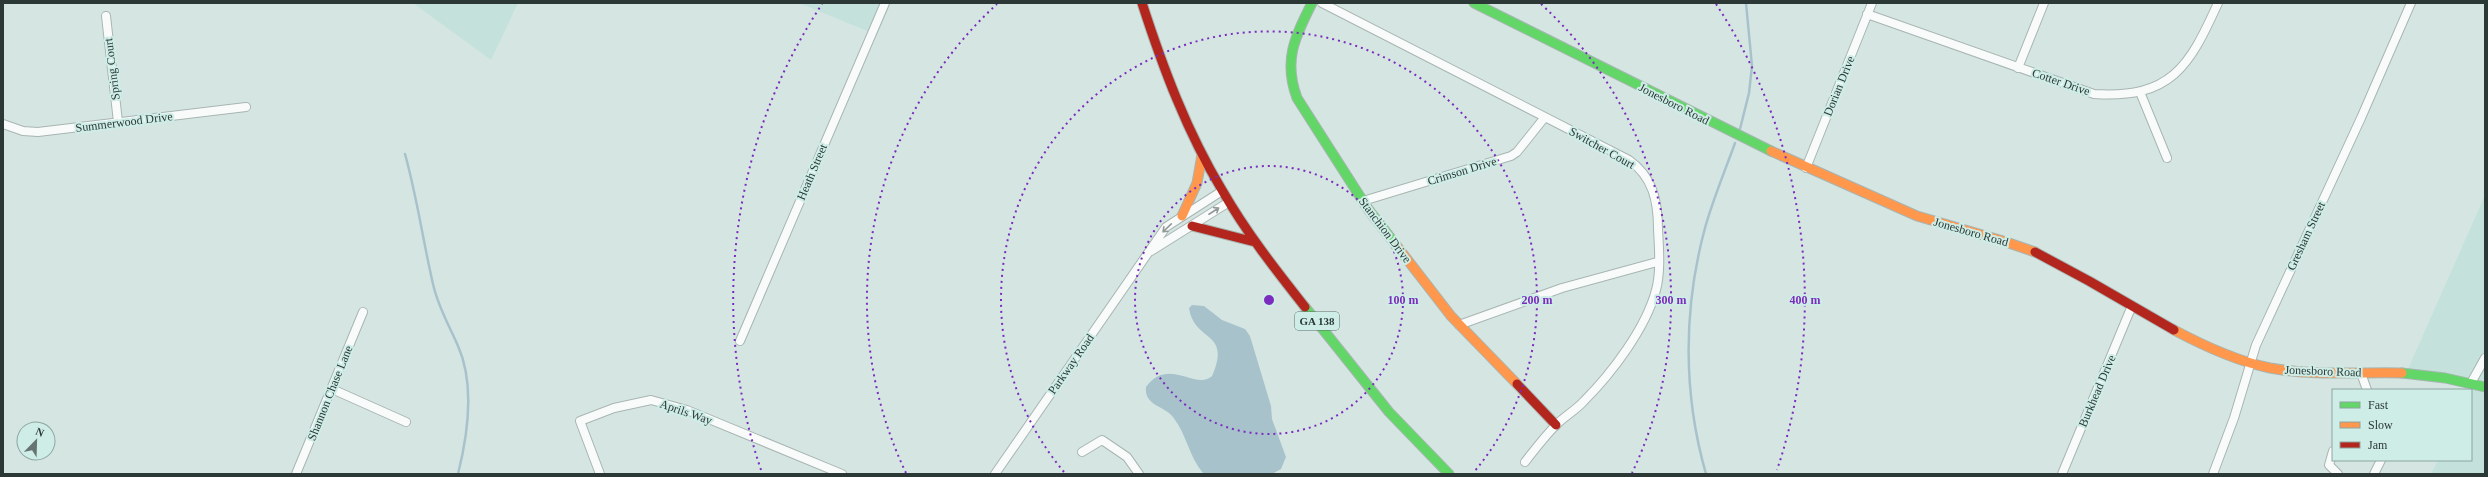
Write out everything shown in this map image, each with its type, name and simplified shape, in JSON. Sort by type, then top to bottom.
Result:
[{"type":"street","name":"Heath Street","points":[[740,341],[886,3]]},
{"type":"street","name":"GA 138","points":[[1142,3],[1167,78],[1202,155],[1222,191],[1255,242],[1382,403],[1449,474]]},
{"type":"street","name":"Stanchion Drive","points":[[1312,3],[1292,48],[1288,64],[1290,85],[1307,116],[1363,201],[1460,324],[1556,425]]},
{"type":"street","name":"Switcher Court","points":[[1322,3],[1629,160],[1644,174],[1652,188],[1658,206],[1658,262],[1656,289],[1650,306],[1614,368],[1584,402],[1556,425],[1525,462]]},
{"type":"street","name":"Jonesboro Road","points":[[1474,3],[1806,168],[1904,212],[2034,252],[2069,269],[2131,308],[2212,349],[2250,363],[2298,372],[2406,373],[2472,383],[2485,387]]},
{"type":"street","name":"Dorian Drive","points":[[1806,168],[1872,3]]},
{"type":"street","points":[[2018,68],[2044,3]]},
{"type":"street","name":"Cotter Drive","points":[[1867,14],[2094,94],[2116,96],[2140,92],[2158,85],[2183,66],[2199,45],[2218,3]]},
{"type":"street","name":"Gresham Street","points":[[2213,474],[2234,418],[2256,345],[2361,118],[2411,3]]},
{"type":"street","name":"Spring Court","points":[[106,16],[118,122]]},
{"type":"street","points":[[2140,92],[2167,158]]},
{"type":"street","name":"Summerwood Drive","points":[[3,124],[23,131],[38,132],[246,107]]},
{"type":"street","name":"Crimson Drive","points":[[1363,201],[1511,156],[1517,152],[1545,117]]},
{"type":"street","points":[[1182,216],[1197,184],[1202,155]]},
{"type":"street","name":"Parkway Road","points":[[995,474],[1166,227],[1222,191]]},
{"type":"street","name":"Parkway Road","points":[[1146,254],[1229,202]]},
{"type":"street","points":[[1192,226],[1255,242]]},
{"type":"street","points":[[1460,324],[1562,288],[1658,262]]},
{"type":"street","name":"Burkhead Drive","points":[[2062,474],[2131,308]]},
{"type":"street","name":"Shannon Chase Lane","points":[[296,474],[332,389],[362,312]]},
{"type":"street","points":[[2472,383],[2485,358]]},
{"type":"street","points":[[2361,373],[2366,389]]},
{"type":"street","points":[[332,389],[406,422]]},
{"type":"street","name":"Aprils Way","points":[[600,474],[580,421],[614,408],[651,400],[687,410],[842,474]]},
{"type":"street","points":[[1082,452],[1102,440],[1127,457],[1139,474]]},
{"type":"street","points":[[2332,454],[2329,465],[2338,474]]},
{"type":"street","points":[[2374,474],[2380,461]]},
{"type":"shaded area","points":[[413,3],[518,3],[491,60]]},
{"type":"shaded area","points":[[799,3],[891,3],[877,35]]},
{"type":"shaded area","points":[[2485,195],[2485,474],[2431,474],[2438,461],[2472,461],[2472,389],[2470,389],[2472,384],[2408,369]]},
{"type":"water","points":[[1192,305],[1204,306],[1222,320],[1245,329],[1250,336],[1271,406],[1272,419],[1286,457],[1281,469],[1272,474],[1203,473],[1194,460],[1182,431],[1173,417],[1148,398],[1146,387],[1154,378],[1163,374],[1172,374],[1198,380],[1205,380],[1212,376],[1217,361],[1218,351],[1215,343],[1198,327],[1192,319],[1189,308]]},
{"type":"waterway","points":[[1740,129],[1749,93],[1752,66],[1746,3]]},
{"type":"waterway","points":[[1706,474],[1698,444],[1693,413],[1690,382],[1690,320],[1693,289],[1705,228],[1715,196],[1735,143]]},
{"type":"waterway","points":[[405,154],[435,292],[458,346],[467,376],[467,426],[458,474]]},
{"type":"traffic: fast","points":[[1312,3],[1296,38],[1291,60],[1291,72],[1297,98],[1368,209],[1396,245]]},
{"type":"traffic: fast","points":[[1474,3],[1771,151]]},
{"type":"traffic: fast","points":[[1305,307],[1389,412],[1449,474]]},
{"type":"traffic: fast","points":[[2402,373],[2445,378],[2485,387]]},
{"type":"traffic: slow","points":[[1771,151],[1917,216],[2035,252]]},
{"type":"traffic: slow","points":[[1182,216],[1197,183],[1202,155]]},
{"type":"traffic: slow","points":[[1396,245],[1451,316],[1517,384]]},
{"type":"traffic: slow","points":[[2174,330],[2220,352],[2270,368],[2320,373],[2402,373]]},
{"type":"traffic: jam","points":[[1142,3],[1167,75],[1209,168],[1231,206],[1251,235],[1305,307]]},
{"type":"traffic: jam","points":[[1192,226],[1255,242]]},
{"type":"traffic: jam","points":[[2035,252],[2174,330]]},
{"type":"traffic: jam","points":[[1517,384],[1556,425]]}]
